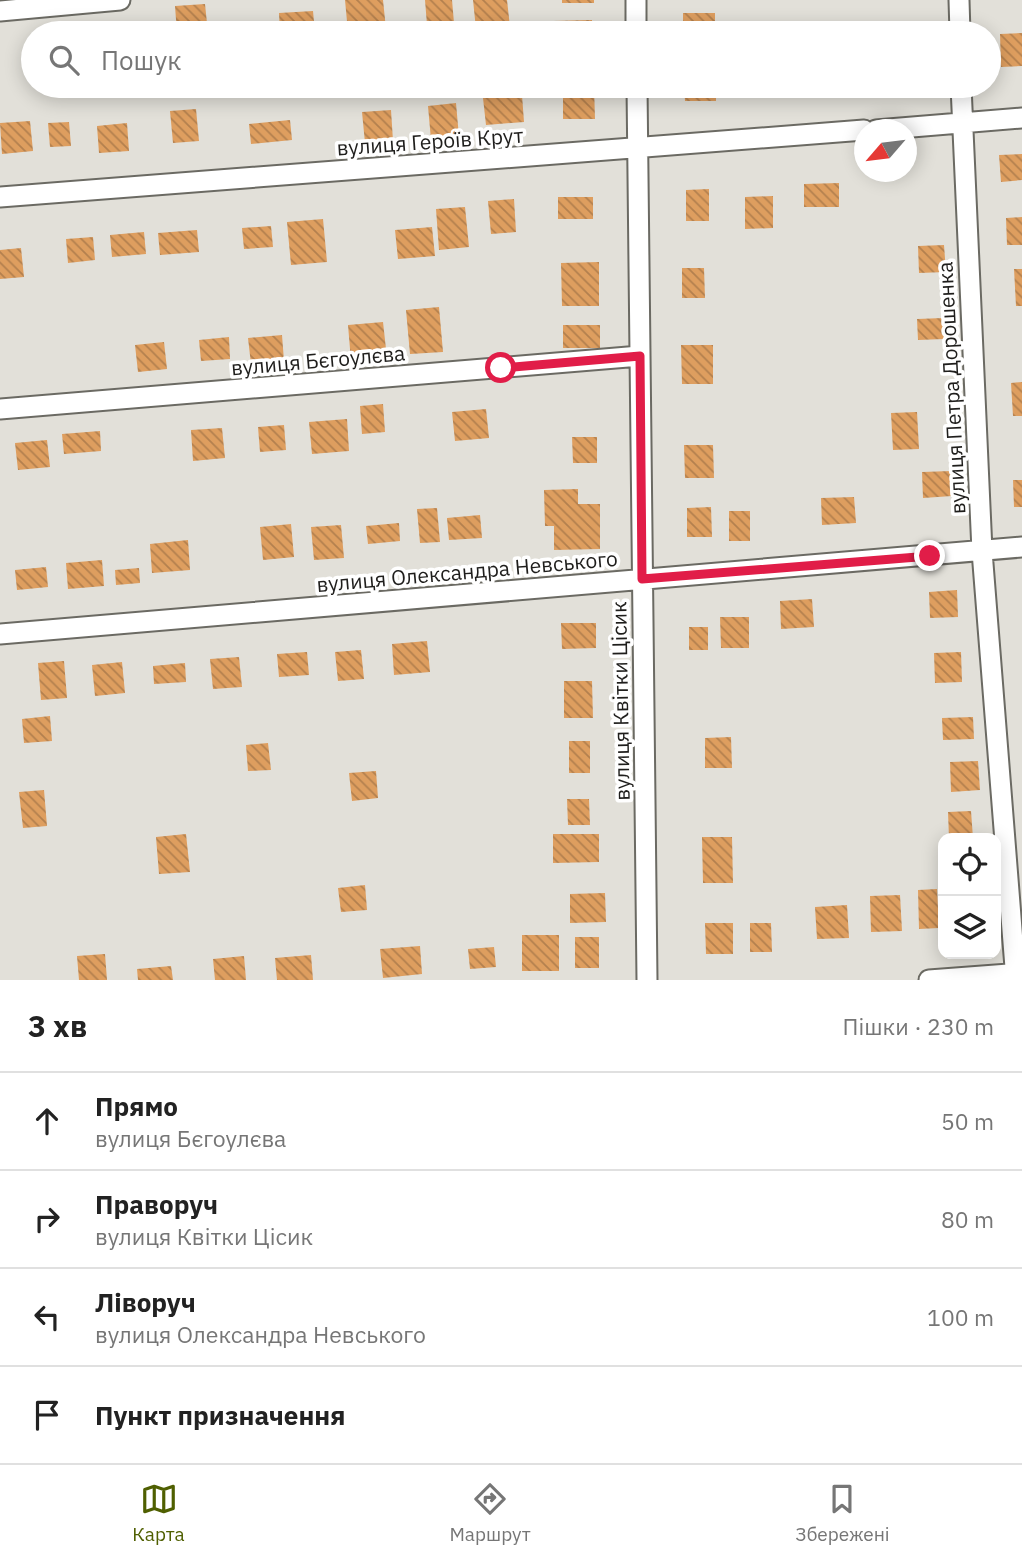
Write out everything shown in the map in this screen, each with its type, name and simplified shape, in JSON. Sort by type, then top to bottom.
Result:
[{"type":"street","points":[[0,11],[120,0]]},
{"type":"street","points":[[636,0],[636,21]]},
{"type":"street","points":[[959,0],[960,21]]},
{"type":"street","name":"вулиця Квітки Цісик","points":[[637,98],[647,980]]},
{"type":"street","name":"вулиця Петра Дорошенка","points":[[961,98],[982,551],[1018,976]]},
{"type":"street","points":[[917,127],[1022,118]]},
{"type":"street","name":"вулиця Героїв Крут","points":[[0,197],[854,131]]},
{"type":"street","name":"вулиця Бєгоулєва","points":[[0,409],[640,356]]},
{"type":"street","name":"вулиця Олександра Невського","points":[[0,634],[1022,547]]},
{"type":"street","points":[[929,980],[1018,976]]},
{"type":"building","points":[[345,0],[383,0],[385,21],[347,21]]},
{"type":"building","points":[[425,0],[452,0],[454,21],[427,21]]},
{"type":"building","points":[[473,0],[507,0],[509,21],[475,21]]},
{"type":"building","points":[[562,0],[594,0],[594,3],[562,3]]},
{"type":"building","points":[[205,4],[207,21],[176,21],[175,6]]},
{"type":"building","points":[[313,11],[314,21],[279,21],[279,13]]},
{"type":"building","points":[[683,13],[715,13],[715,21],[683,21]]},
{"type":"building","points":[[1022,33],[1022,66],[1001,67],[1001,34]]},
{"type":"building","points":[[483,98],[522,98],[524,122],[486,125]]},
{"type":"building","points":[[563,98],[594,98],[595,119],[563,119]]},
{"type":"building","points":[[685,98],[716,98],[716,101],[685,101]]},
{"type":"building","points":[[456,103],[459,137],[431,140],[428,106]]},
{"type":"building","points":[[196,109],[199,141],[173,143],[170,111]]},
{"type":"building","points":[[391,110],[393,141],[365,143],[362,112]]},
{"type":"building","points":[[290,120],[292,140],[251,144],[249,124]]},
{"type":"building","points":[[30,121],[33,151],[2,154],[0,123]]},
{"type":"building","points":[[69,122],[71,146],[50,147],[48,123]]},
{"type":"building","points":[[127,123],[129,151],[99,153],[97,126]]},
{"type":"building","points":[[1022,154],[1022,180],[1001,182],[999,155]]},
{"type":"building","points":[[839,183],[839,207],[804,207],[804,184]]},
{"type":"building","points":[[709,189],[709,221],[686,221],[686,190]]},
{"type":"building","points":[[773,196],[773,228],[745,229],[745,197]]},
{"type":"building","points":[[558,197],[593,197],[593,219],[558,219]]},
{"type":"building","points":[[514,199],[516,232],[491,234],[488,201]]},
{"type":"building","points":[[465,207],[469,247],[439,250],[436,209]]},
{"type":"building","points":[[1022,217],[1022,245],[1007,245],[1006,218]]},
{"type":"building","points":[[323,219],[327,262],[291,265],[287,222]]},
{"type":"building","points":[[271,226],[273,247],[244,249],[242,228]]},
{"type":"building","points":[[432,227],[435,256],[398,259],[395,230]]},
{"type":"building","points":[[197,230],[199,252],[160,255],[158,233]]},
{"type":"building","points":[[144,232],[146,254],[112,257],[110,235]]},
{"type":"building","points":[[93,237],[95,260],[68,263],[66,239]]},
{"type":"building","points":[[944,245],[946,272],[919,273],[918,246]]},
{"type":"building","points":[[21,248],[24,277],[0,279],[0,250]]},
{"type":"building","points":[[599,262],[599,306],[562,306],[561,263]]},
{"type":"building","points":[[682,268],[704,268],[705,298],[682,298]]},
{"type":"building","points":[[1014,269],[1022,269],[1022,306],[1016,306]]},
{"type":"building","points":[[439,307],[443,352],[410,354],[406,310]]},
{"type":"building","points":[[943,318],[944,339],[918,340],[917,319]]},
{"type":"building","points":[[383,322],[387,358],[351,361],[348,325]]},
{"type":"building","points":[[563,325],[600,325],[600,348],[563,348]]},
{"type":"building","points":[[282,335],[284,361],[251,364],[248,338]]},
{"type":"building","points":[[229,337],[230,359],[201,361],[199,340]]},
{"type":"building","points":[[164,342],[167,369],[138,372],[135,345]]},
{"type":"building","points":[[681,345],[713,345],[713,384],[682,384]]},
{"type":"building","points":[[1022,382],[1022,416],[1013,416],[1011,383]]},
{"type":"building","points":[[383,404],[385,432],[362,434],[360,406]]},
{"type":"building","points":[[486,409],[489,438],[455,441],[452,412]]},
{"type":"building","points":[[917,412],[919,449],[893,450],[891,413]]},
{"type":"building","points":[[347,419],[349,451],[312,454],[309,422]]},
{"type":"building","points":[[284,425],[286,450],[260,452],[258,427]]},
{"type":"building","points":[[222,428],[225,458],[193,461],[191,430]]},
{"type":"building","points":[[100,431],[101,451],[64,454],[62,434]]},
{"type":"building","points":[[572,437],[597,437],[597,463],[573,463]]},
{"type":"building","points":[[47,440],[50,467],[18,470],[15,443]]},
{"type":"building","points":[[684,445],[713,445],[714,478],[685,478]]},
{"type":"building","points":[[951,471],[952,496],[923,498],[922,472]]},
{"type":"building","points":[[1013,480],[1022,480],[1022,507],[1014,507]]},
{"type":"building","points":[[578,489],[578,504],[600,504],[600,549],[554,550],[554,526],[545,526],[544,490]]},
{"type":"building","points":[[854,497],[856,523],[822,525],[821,498]]},
{"type":"building","points":[[711,507],[712,537],[687,537],[687,508]]},
{"type":"building","points":[[437,508],[440,542],[420,543],[417,509]]},
{"type":"building","points":[[729,511],[750,511],[750,541],[729,541]]},
{"type":"building","points":[[480,515],[482,538],[449,540],[447,518]]},
{"type":"building","points":[[399,523],[400,541],[368,544],[366,526]]},
{"type":"building","points":[[291,524],[294,557],[263,560],[260,527]]},
{"type":"building","points":[[341,525],[344,558],[314,560],[311,527]]},
{"type":"building","points":[[188,540],[190,570],[152,573],[150,544]]},
{"type":"building","points":[[102,560],[104,586],[68,589],[66,563]]},
{"type":"building","points":[[46,567],[48,587],[17,590],[15,570]]},
{"type":"building","points":[[139,568],[140,583],[116,585],[115,570]]},
{"type":"building","points":[[957,590],[958,617],[930,618],[929,592]]},
{"type":"building","points":[[812,599],[814,627],[781,629],[780,601]]},
{"type":"building","points":[[720,617],[749,617],[749,648],[721,648]]},
{"type":"building","points":[[561,623],[596,623],[596,648],[562,649]]},
{"type":"building","points":[[689,627],[708,627],[708,650],[689,650]]},
{"type":"building","points":[[427,641],[430,672],[394,675],[392,644]]},
{"type":"building","points":[[361,650],[364,679],[338,681],[335,652]]},
{"type":"building","points":[[307,652],[309,675],[279,677],[277,654]]},
{"type":"building","points":[[961,652],[962,682],[935,683],[934,653]]},
{"type":"building","points":[[239,657],[242,687],[213,689],[210,659]]},
{"type":"building","points":[[64,661],[67,698],[41,700],[38,663]]},
{"type":"building","points":[[122,662],[125,693],[95,696],[92,665]]},
{"type":"building","points":[[185,663],[186,682],[154,684],[153,666]]},
{"type":"building","points":[[564,681],[592,681],[593,718],[564,718]]},
{"type":"building","points":[[50,716],[52,741],[24,743],[22,719]]},
{"type":"building","points":[[973,717],[974,739],[943,740],[942,718]]},
{"type":"building","points":[[731,737],[732,768],[705,768],[705,738]]},
{"type":"building","points":[[569,741],[590,741],[590,773],[569,773]]},
{"type":"building","points":[[268,743],[271,770],[248,771],[246,745]]},
{"type":"building","points":[[978,761],[980,790],[951,792],[950,762]]},
{"type":"building","points":[[376,771],[378,798],[352,801],[349,773]]},
{"type":"building","points":[[44,790],[47,826],[23,828],[19,792]]},
{"type":"building","points":[[567,799],[589,799],[590,825],[568,825]]},
{"type":"building","points":[[971,811],[973,833],[949,833],[948,812]]},
{"type":"building","points":[[186,834],[190,872],[159,874],[156,837]]},
{"type":"building","points":[[553,834],[599,834],[599,862],[553,863]]},
{"type":"building","points":[[702,837],[732,837],[733,883],[703,883]]},
{"type":"building","points":[[365,885],[367,910],[341,912],[338,888]]},
{"type":"building","points":[[937,889],[938,928],[919,929],[918,890]]},
{"type":"building","points":[[605,893],[606,922],[570,923],[570,894]]},
{"type":"building","points":[[900,895],[902,931],[871,932],[870,896]]},
{"type":"building","points":[[847,905],[849,938],[817,939],[815,907]]},
{"type":"building","points":[[705,923],[733,923],[733,954],[706,954]]},
{"type":"building","points":[[750,923],[771,923],[772,952],[750,952]]},
{"type":"building","points":[[522,935],[559,935],[559,971],[522,971]]},
{"type":"building","points":[[575,937],[599,937],[599,968],[575,968]]},
{"type":"building","points":[[420,946],[422,974],[383,978],[380,949]]},
{"type":"building","points":[[494,947],[496,967],[470,969],[468,949]]},
{"type":"building","points":[[105,954],[107,980],[79,980],[77,956]]},
{"type":"building","points":[[311,955],[313,980],[277,980],[275,958]]},
{"type":"building","points":[[244,956],[246,980],[215,980],[213,959]]},
{"type":"building","points":[[171,966],[173,980],[138,980],[137,969]]},
{"type":"route","points":[[501,368],[640,356],[642,579],[930,556]]}]
